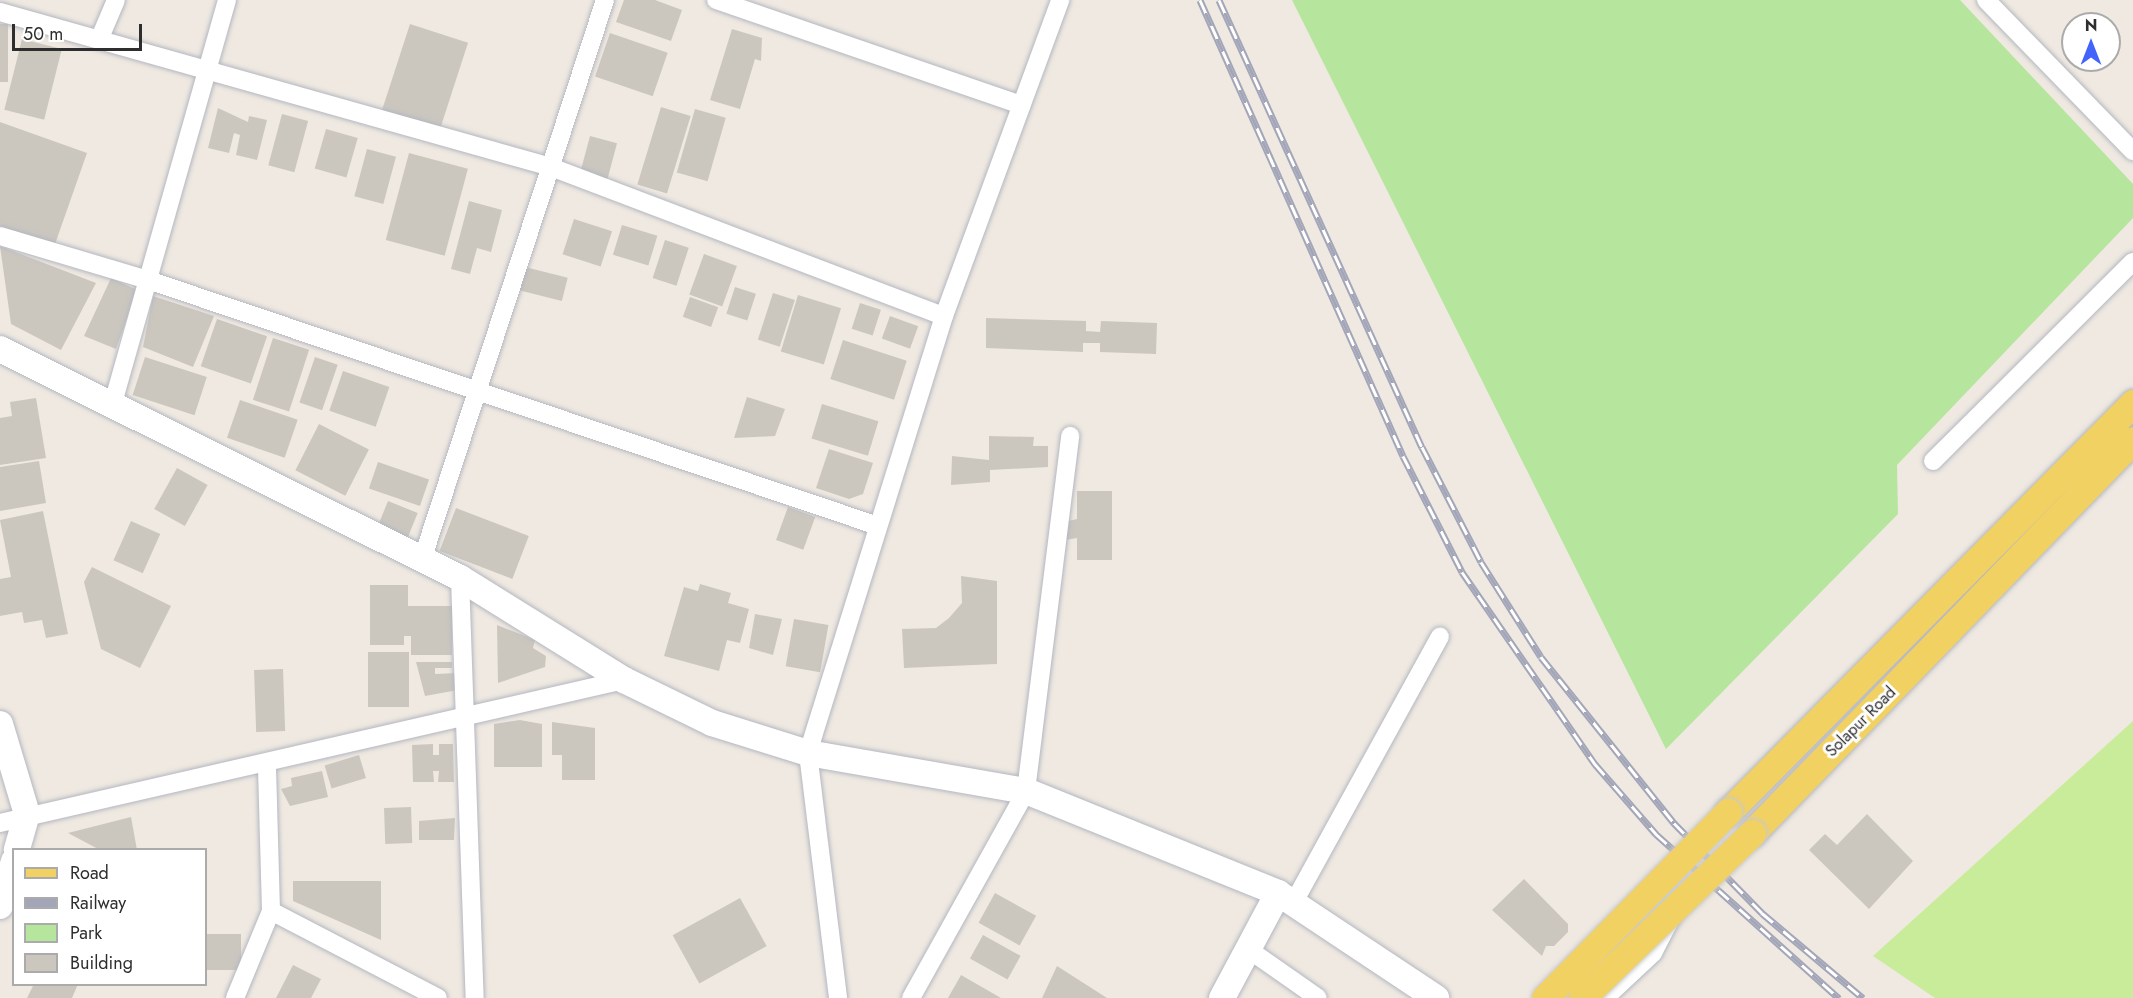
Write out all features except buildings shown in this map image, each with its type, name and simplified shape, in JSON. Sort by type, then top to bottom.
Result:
[{"type":"main road","name":"Solapur Road","points":[[1545,998],[2133,403]]},
{"type":"main road","name":"Solapur Road","points":[[1582,998],[1752,833],[2133,440]]},
{"type":"street","points":[[99,40],[116,0]]},
{"type":"street","points":[[113,403],[152,281],[206,71],[228,0]]},
{"type":"street","points":[[422,560],[605,0]]},
{"type":"street","points":[[716,0],[1021,105]]},
{"type":"street","points":[[838,998],[808,753],[875,525],[944,316],[1060,0]]},
{"type":"street","points":[[1986,0],[2133,151]]},
{"type":"street","points":[[0,12],[551,167],[944,316]]},
{"type":"street","points":[[0,236],[152,281],[477,394],[875,525]]},
{"type":"street","points":[[1933,461],[2133,262]]},
{"type":"street","points":[[0,349],[113,403],[460,578],[624,680],[712,723],[808,753],[1026,791],[1286,897],[1436,998]]},
{"type":"street","points":[[911,998],[1026,791],[1070,436]]},
{"type":"street","points":[[460,578],[468,717],[476,998]]},
{"type":"street","points":[[1222,998],[1248,949],[1286,897],[1440,636]]},
{"type":"street","points":[[0,823],[27,814],[267,764],[624,680]]},
{"type":"street","points":[[0,724],[27,814],[17,848]]},
{"type":"street","points":[[234,998],[272,911],[267,764]]},
{"type":"street","points":[[0,906],[12,867]]},
{"type":"street","points":[[1530,998],[1633,892],[1660,881]]},
{"type":"street","points":[[1605,998],[1653,953],[1677,906]]},
{"type":"street","points":[[272,911],[438,998]]},
{"type":"street","points":[[1248,949],[1318,998]]},
{"type":"green space","points":[[1292,0],[1960,0],[2133,184],[2133,218],[1897,465],[1898,514],[1666,749]]},
{"type":"green space","points":[[2133,721],[2133,998],[1935,998],[1873,956]]},
{"type":"railway","points":[[1200,0],[1403,456],[1462,572],[1595,764],[1656,834],[1839,998]]},
{"type":"railway","points":[[1219,0],[1422,447],[1481,562],[1541,657],[1674,823],[1762,913],[1863,998]]}]
